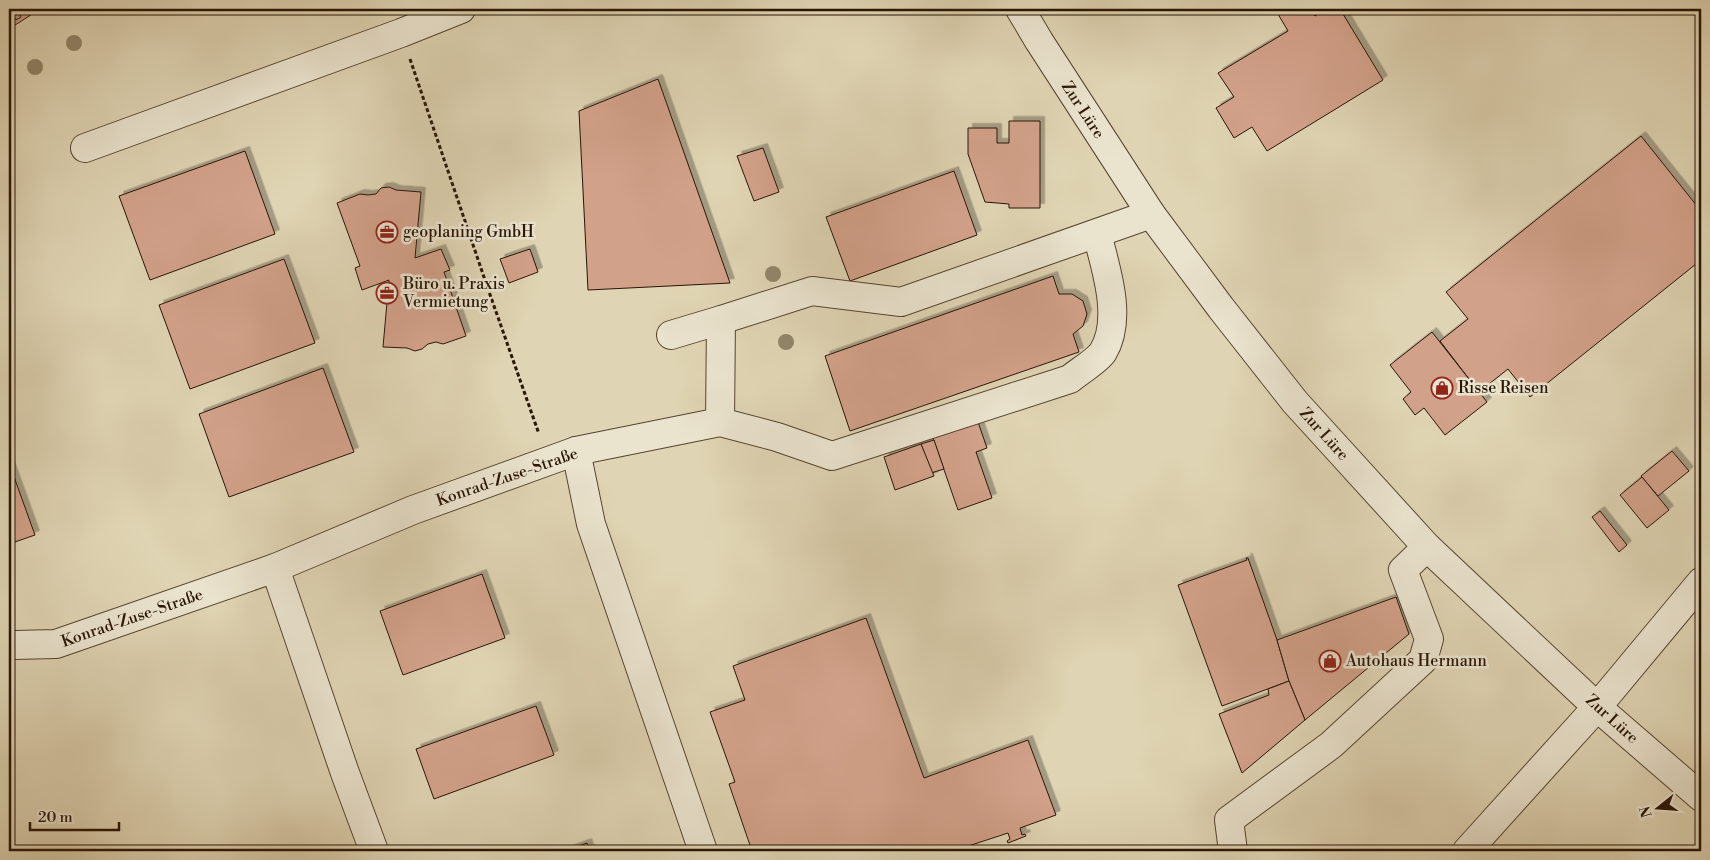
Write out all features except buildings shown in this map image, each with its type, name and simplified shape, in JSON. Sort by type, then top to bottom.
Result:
[{"type":"street","points":[[85,148],[401,33],[461,9]]},
{"type":"street","name":"Zur Lüre","points":[[1020,9],[1044,50],[1151,214],[1221,308],[1295,402],[1427,547],[1597,707],[1701,797]]},
{"type":"street","points":[[671,335],[812,291],[901,302],[1151,214]]},
{"type":"street","name":"Konrad-Zuse-Straße","points":[[14,645],[56,644],[275,568],[413,510],[576,451],[720,422],[777,437],[832,456],[1070,379],[1102,353],[1112,328],[1108,276],[1097,234]]},
{"type":"street","points":[[720,422],[721,320]]},
{"type":"street","points":[[576,451],[590,524],[703,851]]},
{"type":"street","points":[[1233,851],[1229,820],[1331,745],[1422,660],[1429,639],[1403,570],[1427,547]]},
{"type":"street","points":[[275,568],[345,773],[374,851]]},
{"type":"street","points":[[1467,851],[1597,707],[1701,582]]},
{"type":"path","points":[[401,33],[487,286],[549,460]]},
{"type":"place","name":"geoplaning GmbH","points":[[387,232]]},
{"type":"place","name":"Büro u. Praxis Vermietung","points":[[387,293]]},
{"type":"place","name":"Risse Reisen","points":[[1442,388]]},
{"type":"place","name":"Autohaus Hermann","points":[[1330,661]]}]
